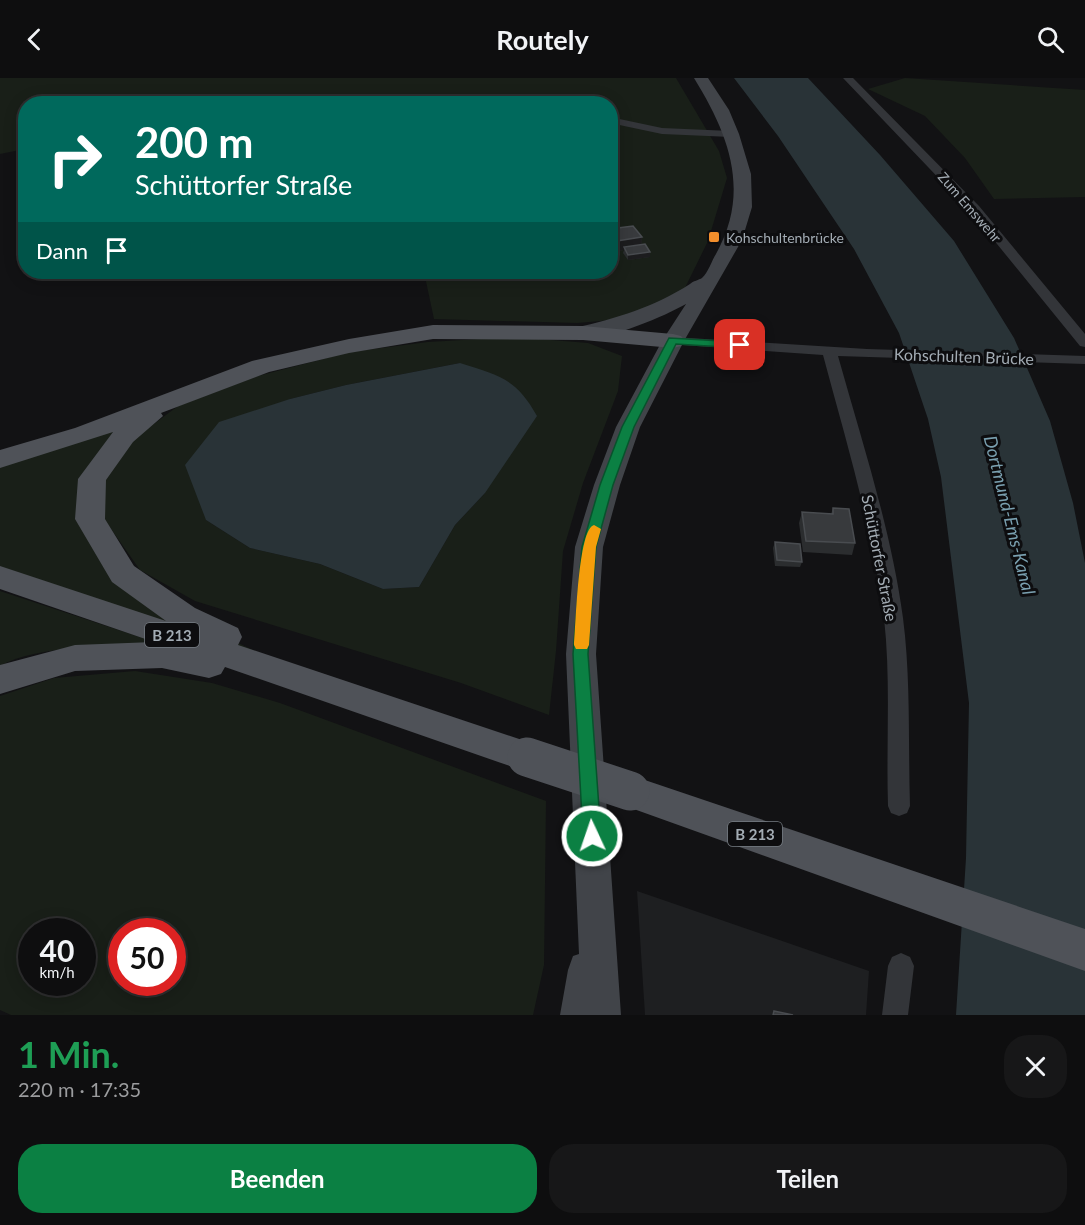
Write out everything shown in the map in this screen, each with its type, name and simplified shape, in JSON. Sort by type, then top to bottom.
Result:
[{"type":"main road","points":[[601,1015],[581,654],[589,547],[607,485],[628,427],[673,341],[733,240],[742,207],[742,174],[731,135],[721,110],[700,78]]},
{"type":"main road","points":[[583,333],[655,314],[712,278]]},
{"type":"main road","points":[[0,459],[84,434],[175,397],[261,366],[349,346],[434,332],[583,333],[673,341]]},
{"type":"main road","points":[[175,397],[124,436],[92,479],[90,519],[123,574],[175,610],[344,694]]},
{"type":"main road","name":"B 213","points":[[0,577],[630,791],[1085,950]]},
{"type":"main road","points":[[0,680],[10,675],[75,658],[162,655],[344,694]]},
{"type":"main road","points":[[580,1015],[597,913]]},
{"type":"street","name":"Zum Emswehr","points":[[848,78],[975,209],[1085,343]]},
{"type":"street","points":[[618,122],[662,131],[731,135]]},
{"type":"street","points":[[673,341],[829,351]]},
{"type":"street","name":"Kohschulten Brücke","points":[[829,351],[1085,360]]},
{"type":"street","name":"Schüttorfer Straße","points":[[829,351],[874,517],[893,618],[897,671],[899,807]]},
{"type":"street","points":[[896,1015],[901,966]]},
{"type":"shaded area","points":[[0,78],[676,78],[719,151],[727,178],[708,241],[683,292],[623,318],[601,321],[577,323],[434,319],[425,279],[618,279],[618,96],[18,96],[18,150],[0,154]]},
{"type":"shaded area","points":[[905,78],[1085,90],[1085,197],[994,199],[965,158],[925,116],[868,89]]},
{"type":"shaded area","points":[[515,337],[588,343],[622,356],[618,391],[583,483],[563,551],[549,715],[461,683],[195,601],[140,570],[104,519],[104,481],[127,444],[178,406],[258,376],[350,352],[428,342]],"holes":[[[460,363],[485,493],[455,525],[419,587],[383,589],[320,564],[250,548],[206,520],[290,399],[346,385]]]},
{"type":"shaded area","points":[[174,398],[123,436],[89,520],[184,617],[343,693],[0,577],[0,459]]},
{"type":"shaded area","points":[[0,591],[158,643],[55,650],[16,659],[0,666]]},
{"type":"shaded area","points":[[135,671],[212,683],[280,703],[546,801],[544,965],[533,1015],[11,1015],[0,1010],[0,696],[54,678]]},
{"type":"shaded area","points":[[637,891],[869,971],[866,1015],[645,1015]]},
{"type":"water","name":"Dortmund-Ems-Kanal","points":[[734,78],[808,78],[880,155],[954,241],[1014,338],[1050,421],[1073,503],[1085,563],[1085,1015],[956,1015],[966,858],[969,703],[941,477],[928,419],[899,333],[854,249],[778,136]]},
{"type":"water","points":[[460,363],[505,380],[521,393],[537,416],[485,493],[455,525],[419,587],[383,589],[320,564],[250,548],[206,520],[185,465],[219,422],[290,399],[346,385]]},
{"type":"building","points":[[633,226],[642,237],[618,241],[618,228]]},
{"type":"building","points":[[645,244],[650,252],[628,255],[624,247]]},
{"type":"building","points":[[833,508],[849,509],[855,543],[806,541],[802,512],[833,514]]},
{"type":"building","points":[[775,542],[800,544],[802,562],[777,560]]},
{"type":"building","points":[[774,1011],[793,1015],[773,1015]]},
{"type":"slow traffic","points":[[582,645],[589,547],[594,529]]},
{"type":"place","name":"Kohschultenbrücke","points":[[714,237]]},
{"type":"route","points":[[592,836],[581,654],[589,547],[607,485],[628,427],[673,341],[740,345]]}]
